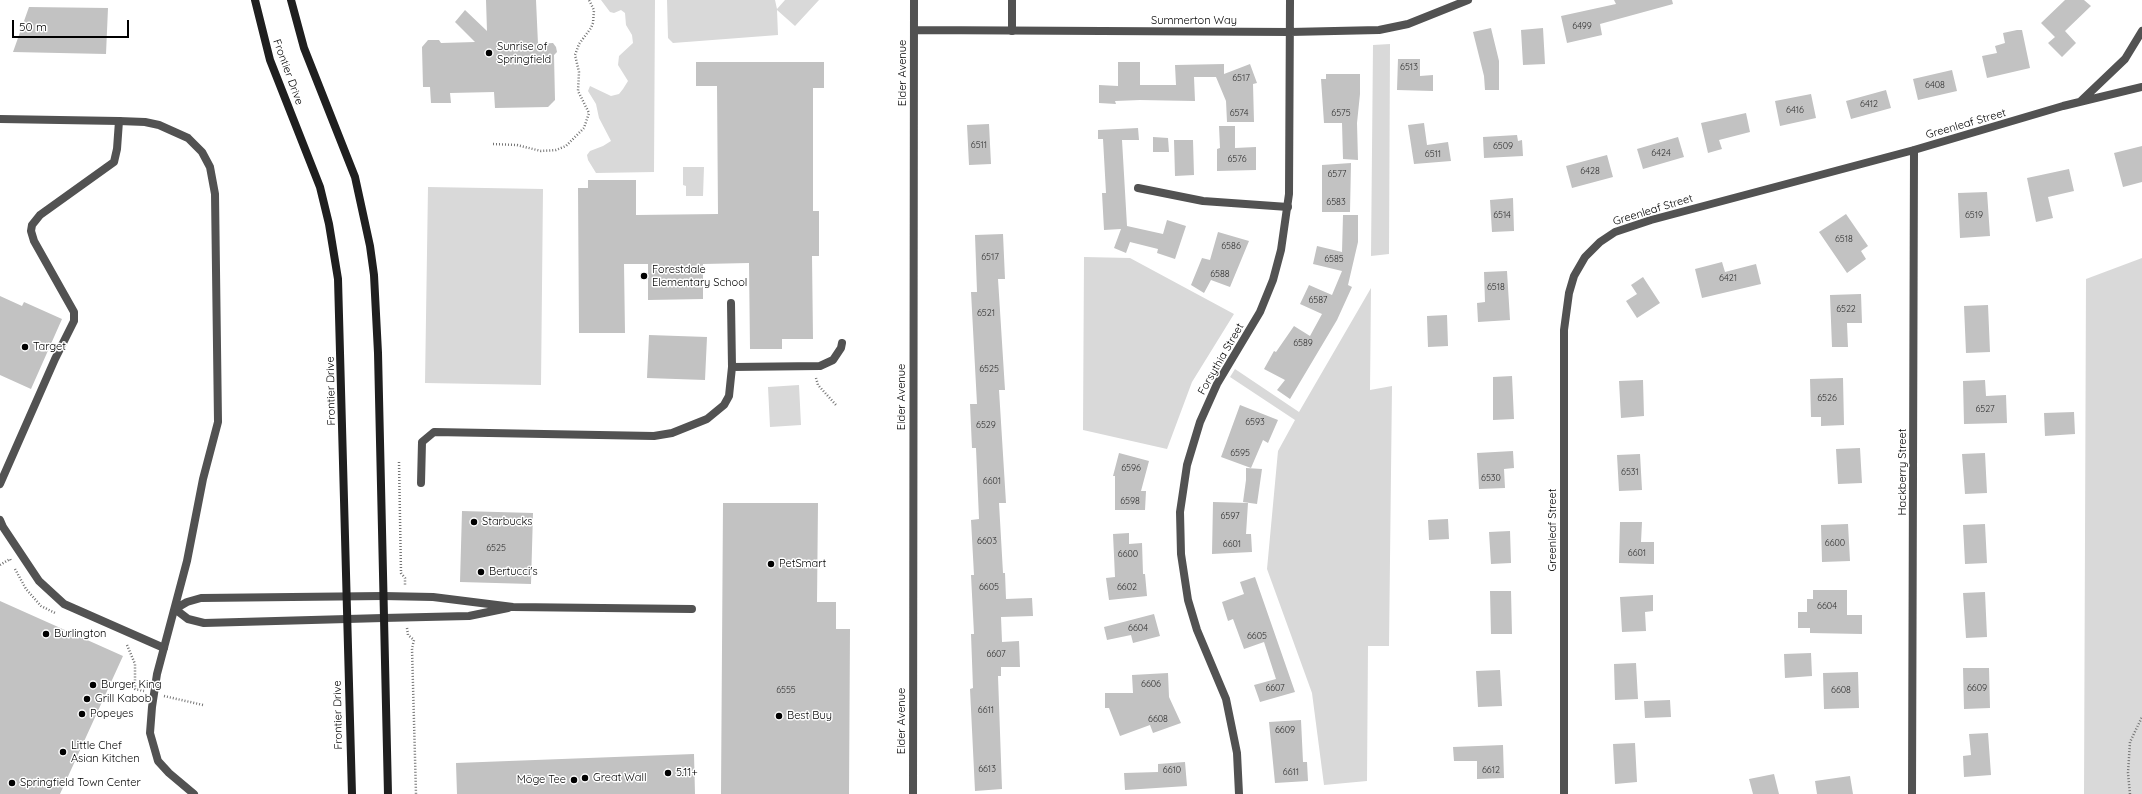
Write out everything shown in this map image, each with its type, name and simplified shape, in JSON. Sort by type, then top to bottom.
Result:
[{"type":"main road","points":[[291,0],[304,48],[355,177],[370,246],[377,316],[388,794]]},
{"type":"main road","name":"Frontier Drive","points":[[255,1],[270,60],[320,187],[335,252],[340,318],[352,794]]},
{"type":"street","name":"Elder Avenue","points":[[913,794],[914,0]]},
{"type":"street","points":[[1012,0],[1012,31]]},
{"type":"street","name":"Forsythia Street","points":[[1239,794],[1237,753],[1231,716],[1216,672],[1197,630],[1188,600],[1181,554],[1180,512],[1186,465],[1200,422],[1217,384],[1247,336],[1262,306],[1273,280],[1281,250],[1288,207],[1290,0]]},
{"type":"street","name":"Summerton Way","points":[[914,30],[1290,32],[1379,30],[1408,24],[1468,0]]},
{"type":"street","points":[[2081,102],[2124,59],[2142,32]]},
{"type":"street","name":"Greenleaf Street","points":[[1564,794],[1564,330],[1569,293],[1574,276],[1585,257],[1600,242],[1624,228],[1914,150],[2081,102],[2142,87]]},
{"type":"street","points":[[0,119],[119,121],[159,125],[188,138],[202,152],[210,167],[214,194],[218,422],[154,693],[150,733],[152,747],[158,761],[169,773],[194,794]]},
{"type":"street","points":[[0,484],[55,359],[74,321],[74,312],[34,241],[31,231],[32,225],[40,215],[114,162],[118,150],[119,121]]},
{"type":"street","name":"Hackberry Street","points":[[1912,794],[1914,150]]},
{"type":"street","points":[[1138,188],[1203,201],[1288,207]]},
{"type":"street","points":[[421,483],[422,442],[434,432],[654,436],[672,433],[707,419],[724,405],[729,396],[732,367],[731,303]]},
{"type":"street","points":[[732,367],[814,367],[832,360],[837,354],[842,343]]},
{"type":"street","points":[[0,520],[3,527],[39,581],[64,604],[164,648]]},
{"type":"street","points":[[175,609],[187,602],[201,598],[346,595],[433,597],[513,607],[692,609]]},
{"type":"street","points":[[175,609],[188,619],[204,623],[468,616],[513,607]]},
{"type":"path","points":[[493,144],[517,145],[541,151],[556,150],[566,146],[584,128],[589,113],[578,91],[578,72],[575,55],[579,44],[593,23],[594,10],[589,0]]},
{"type":"path","points":[[814,367],[818,385],[836,405]]},
{"type":"path","points":[[0,565],[10,559],[26,589],[41,606],[56,613]]},
{"type":"path","points":[[121,642],[129,646],[133,655],[136,675],[135,689],[203,705]]},
{"type":"path","points":[[2130,794],[2128,773],[2130,742],[2142,717]]},
{"type":"shaded area","points":[[601,0],[655,0],[654,172],[596,173],[588,160],[587,155],[590,151],[611,141],[599,118],[596,104],[588,91],[590,86],[611,96],[619,94],[628,81],[618,65],[619,56],[633,43],[632,35],[626,25],[625,13],[621,10],[614,13],[610,12]]},
{"type":"shaded area","points":[[667,0],[775,0],[777,9],[785,0],[819,0],[795,26],[777,10],[778,35],[673,43],[668,38]]},
{"type":"shaded area","points":[[1390,44],[1389,254],[1371,256],[1373,45]]},
{"type":"shaded area","points":[[683,167],[704,167],[703,196],[686,196],[686,186],[683,185]]},
{"type":"shaded area","points":[[428,187],[543,189],[541,385],[425,383]]},
{"type":"shaded area","points":[[1084,257],[1130,258],[1234,314],[1192,382],[1167,449],[1083,430]]},
{"type":"shaded area","points":[[2142,258],[2142,794],[2084,794],[2086,279]]},
{"type":"shaded area","points":[[1371,288],[1370,390],[1392,386],[1389,646],[1368,646],[1367,781],[1324,785],[1312,693],[1267,569],[1278,451],[1295,420],[1230,377],[1235,369],[1299,412]]},
{"type":"shaded area","points":[[799,385],[801,425],[770,427],[768,387]]},
{"type":"building","name":"Sunrise of Springfield","points":[[486,0],[536,0],[538,44],[553,43],[557,52],[554,55],[555,100],[548,107],[495,108],[494,92],[450,93],[451,103],[431,103],[430,87],[423,87],[422,47],[428,40],[439,40],[441,43],[475,42],[455,22],[465,10],[487,31]]},
{"type":"building","points":[[1614,0],[1672,0],[1673,4],[1600,24],[1602,35],[1567,43],[1561,16],[1616,4]]},
{"type":"building","points":[[2065,0],[2084,0],[2091,6],[2065,31],[2076,43],[2062,57],[2048,43],[2055,37],[2041,23]]},
{"type":"building","points":[[29,7],[108,8],[106,54],[13,52]]},
{"type":"building","points":[[1491,28],[1499,61],[1499,90],[1485,90],[1484,76],[1473,32]]},
{"type":"building","points":[[1543,28],[1545,64],[1523,65],[1521,30]]},
{"type":"building","points":[[2022,30],[2030,68],[1987,78],[1982,56],[1997,53],[1995,46],[2005,43],[2003,33]]},
{"type":"building","points":[[1398,59],[1420,59],[1420,76],[1433,75],[1433,91],[1397,90]]},
{"type":"building","points":[[696,62],[824,62],[824,88],[813,88],[813,211],[819,211],[819,256],[812,256],[813,339],[782,339],[782,349],[750,349],[749,263],[703,264],[703,299],[648,300],[648,264],[624,264],[625,333],[579,333],[578,188],[588,188],[588,180],[636,180],[636,215],[718,214],[717,86],[696,86]]},
{"type":"building","points":[[1118,62],[1140,62],[1140,85],[1176,85],[1175,65],[1224,64],[1224,74],[1250,64],[1257,83],[1253,84],[1254,122],[1227,122],[1226,101],[1216,77],[1194,77],[1195,101],[1140,100],[1115,101],[1116,104],[1099,103],[1099,85],[1118,86]]},
{"type":"building","points":[[1952,70],[1957,91],[1918,100],[1913,79]]},
{"type":"building","points":[[1326,74],[1360,74],[1360,94],[1357,123],[1358,160],[1343,159],[1342,123],[1324,123],[1321,79],[1326,79]]},
{"type":"building","points":[[1886,90],[1891,108],[1851,119],[1846,101]]},
{"type":"building","points":[[1811,94],[1816,118],[1780,126],[1775,101]]},
{"type":"building","points":[[1746,113],[1750,132],[1719,140],[1722,149],[1708,153],[1701,123]]},
{"type":"building","points":[[1424,123],[1427,145],[1448,142],[1451,161],[1414,164],[1408,125]]},
{"type":"building","points":[[989,124],[991,164],[969,165],[967,125]]},
{"type":"building","points":[[1219,126],[1235,126],[1235,148],[1256,147],[1256,170],[1217,171],[1217,149],[1220,148]]},
{"type":"building","points":[[1138,128],[1139,140],[1122,140],[1127,226],[1163,234],[1167,220],[1186,226],[1175,259],[1157,253],[1158,249],[1130,242],[1126,253],[1114,248],[1121,229],[1104,230],[1102,193],[1106,193],[1103,139],[1098,139],[1098,130]]},
{"type":"building","points":[[1517,135],[1518,141],[1522,140],[1523,156],[1484,158],[1483,137]]},
{"type":"building","points":[[1153,137],[1168,138],[1169,152],[1153,152]]},
{"type":"building","points":[[1678,137],[1684,157],[1643,169],[1637,149]]},
{"type":"building","points":[[1174,140],[1193,140],[1194,175],[1175,176]]},
{"type":"building","points":[[2142,146],[2142,182],[2123,187],[2114,153]]},
{"type":"building","points":[[1607,155],[1613,177],[1572,188],[1566,166]]},
{"type":"building","points":[[1351,163],[1350,212],[1322,212],[1322,165]]},
{"type":"building","points":[[2069,169],[2074,191],[2048,197],[2053,218],[2036,222],[2027,178]]},
{"type":"building","points":[[1987,192],[1990,236],[1960,238],[1958,193]]},
{"type":"building","points":[[1513,198],[1514,231],[1492,232],[1490,200]]},
{"type":"building","points":[[1846,214],[1868,246],[1861,251],[1866,259],[1847,273],[1819,232]]},
{"type":"building","points":[[1343,215],[1358,215],[1358,242],[1348,285],[1352,287],[1337,320],[1290,399],[1277,390],[1285,380],[1264,369],[1274,351],[1276,352],[1294,326],[1310,336],[1322,314],[1300,304],[1309,285],[1332,295],[1342,271],[1313,264],[1317,246],[1342,252]]},
{"type":"building","points":[[1218,232],[1249,241],[1230,287],[1211,280],[1204,293],[1191,285],[1202,258],[1210,260]]},
{"type":"building","points":[[1003,234],[1005,279],[998,279],[1005,390],[999,390],[1006,503],[999,503],[1003,573],[1005,573],[1006,599],[1032,598],[1033,616],[1001,617],[1002,642],[1019,641],[1020,667],[1001,667],[1001,676],[998,676],[1002,789],[975,791],[970,689],[973,688],[971,634],[974,634],[971,575],[974,575],[971,520],[979,519],[976,448],[972,448],[970,404],[977,404],[971,292],[977,292],[975,235]]},
{"type":"building","points":[[1722,262],[1725,272],[1756,264],[1761,284],[1702,298],[1695,269]]},
{"type":"building","points":[[1507,271],[1510,320],[1478,322],[1477,303],[1485,302],[1484,272]]},
{"type":"building","points":[[1643,277],[1660,303],[1637,318],[1626,301],[1637,294],[1631,285]]},
{"type":"building","points":[[1861,294],[1862,323],[1847,323],[1848,347],[1832,347],[1830,295]]},
{"type":"building","name":"Target","points":[[0,296],[22,306],[24,302],[62,319],[31,389],[0,375]]},
{"type":"building","points":[[1988,305],[1990,352],[1966,353],[1964,306]]},
{"type":"building","points":[[1447,315],[1448,346],[1428,347],[1427,316]]},
{"type":"building","points":[[649,335],[707,337],[705,380],[647,378]]},
{"type":"building","points":[[1512,376],[1514,419],[1493,420],[1493,377]]},
{"type":"building","points":[[1843,378],[1844,425],[1821,426],[1821,417],[1811,417],[1810,379]]},
{"type":"building","points":[[1643,380],[1644,416],[1621,418],[1619,381]]},
{"type":"building","points":[[1985,380],[1986,396],[2006,395],[2007,423],[1964,424],[1963,381]]},
{"type":"building","points":[[1240,405],[1278,420],[1268,443],[1263,440],[1251,468],[1221,457]]},
{"type":"building","points":[[2074,412],[2075,434],[2045,436],[2044,413]]},
{"type":"building","points":[[1860,448],[1862,483],[1838,484],[1836,449]]},
{"type":"building","points":[[1513,451],[1514,468],[1504,469],[1505,488],[1479,489],[1477,453]]},
{"type":"building","points":[[1119,453],[1149,461],[1141,491],[1146,491],[1145,510],[1115,510],[1115,476],[1113,476]]},
{"type":"building","points":[[1985,453],[1987,493],[1965,494],[1962,454]]},
{"type":"building","points":[[1640,454],[1642,490],[1619,491],[1617,455]]},
{"type":"building","points":[[1246,468],[1262,469],[1257,504],[1243,502]]},
{"type":"building","points":[[1213,502],[1248,503],[1246,534],[1251,534],[1252,552],[1212,554]]},
{"type":"building","points":[[723,503],[818,503],[817,602],[836,602],[836,629],[850,629],[849,794],[721,794]]},
{"type":"building","points":[[462,511],[533,513],[531,584],[460,582]]},
{"type":"building","points":[[1448,519],[1449,539],[1429,540],[1428,520]]},
{"type":"building","points":[[1620,522],[1642,522],[1641,542],[1654,542],[1654,564],[1619,563]]},
{"type":"building","points":[[1848,524],[1850,561],[1822,562],[1821,525]]},
{"type":"building","points":[[1985,524],[1987,563],[1965,564],[1963,525]]},
{"type":"building","points":[[1510,531],[1511,563],[1491,564],[1489,532]]},
{"type":"building","points":[[1129,533],[1129,544],[1142,543],[1143,574],[1145,574],[1147,596],[1109,600],[1106,578],[1115,577],[1113,534]]},
{"type":"building","points":[[1255,577],[1295,692],[1260,702],[1254,685],[1276,679],[1264,642],[1244,649],[1233,619],[1228,621],[1222,602],[1244,594],[1240,582]]},
{"type":"building","points":[[1813,590],[1847,590],[1847,615],[1862,615],[1862,634],[1810,633],[1810,628],[1798,628],[1798,612],[1807,612],[1807,599],[1813,599]]},
{"type":"building","points":[[1490,591],[1511,591],[1512,634],[1491,634]]},
{"type":"building","points":[[1985,592],[1987,637],[1966,638],[1963,593]]},
{"type":"building","points":[[1653,595],[1653,611],[1645,612],[1646,631],[1622,632],[1620,597]]},
{"type":"building","points":[[0,601],[123,656],[60,794],[0,794]]},
{"type":"building","points":[[1154,614],[1160,636],[1133,643],[1131,635],[1107,640],[1104,627]]},
{"type":"building","points":[[1811,653],[1812,676],[1785,678],[1784,654]]},
{"type":"building","points":[[1636,663],[1638,699],[1615,700],[1614,664]]},
{"type":"building","points":[[1963,668],[1989,668],[1990,708],[1964,709]]},
{"type":"building","points":[[1500,670],[1502,706],[1478,707],[1476,671]]},
{"type":"building","points":[[1858,672],[1859,708],[1824,709],[1823,673]]},
{"type":"building","points":[[1168,673],[1169,697],[1181,723],[1153,733],[1150,725],[1120,736],[1109,708],[1105,708],[1105,693],[1133,693],[1132,675]]},
{"type":"building","points":[[1670,700],[1671,717],[1645,718],[1644,701]]},
{"type":"building","points":[[1301,720],[1303,762],[1307,762],[1308,781],[1275,783],[1269,722]]},
{"type":"building","points":[[1988,733],[1991,775],[1964,777],[1963,756],[1971,755],[1969,734]]},
{"type":"building","points":[[1635,743],[1637,782],[1615,784],[1613,744]]},
{"type":"building","points":[[1503,745],[1504,778],[1477,779],[1477,761],[1454,761],[1453,747]]},
{"type":"building","points":[[694,754],[695,794],[457,794],[456,763]]},
{"type":"building","points":[[1185,762],[1187,786],[1125,790],[1124,773],[1158,772],[1158,764]]},
{"type":"building","points":[[1774,774],[1779,794],[1753,794],[1749,779]]},
{"type":"building","points":[[1850,776],[1853,794],[1817,794],[1815,781]]},
{"type":"place","name":"Sunrise of Springfield","points":[[489,53]]},
{"type":"place","name":"Forestdale Elementary School","points":[[644,276]]},
{"type":"place","name":"Target","points":[[25,347]]},
{"type":"place","name":"Starbucks","points":[[474,522]]},
{"type":"place","name":"PetSmart","points":[[771,564]]},
{"type":"place","name":"Bertucci's","points":[[481,572]]},
{"type":"place","name":"Burlington","points":[[46,634]]},
{"type":"place","name":"Burger King","points":[[93,685]]},
{"type":"place","name":"Grill Kabob","points":[[87,699]]},
{"type":"place","name":"Popeyes","points":[[82,714]]},
{"type":"place","name":"Best Buy","points":[[779,716]]},
{"type":"place","name":"Little Chef Asian Kitchen","points":[[63,752]]},
{"type":"place","name":"5.11+","points":[[668,773]]},
{"type":"place","name":"Great Wall","points":[[585,778]]},
{"type":"place","name":"Möge Tee","points":[[574,780]]},
{"type":"place","name":"Springfield Town Center","points":[[12,783]]}]
